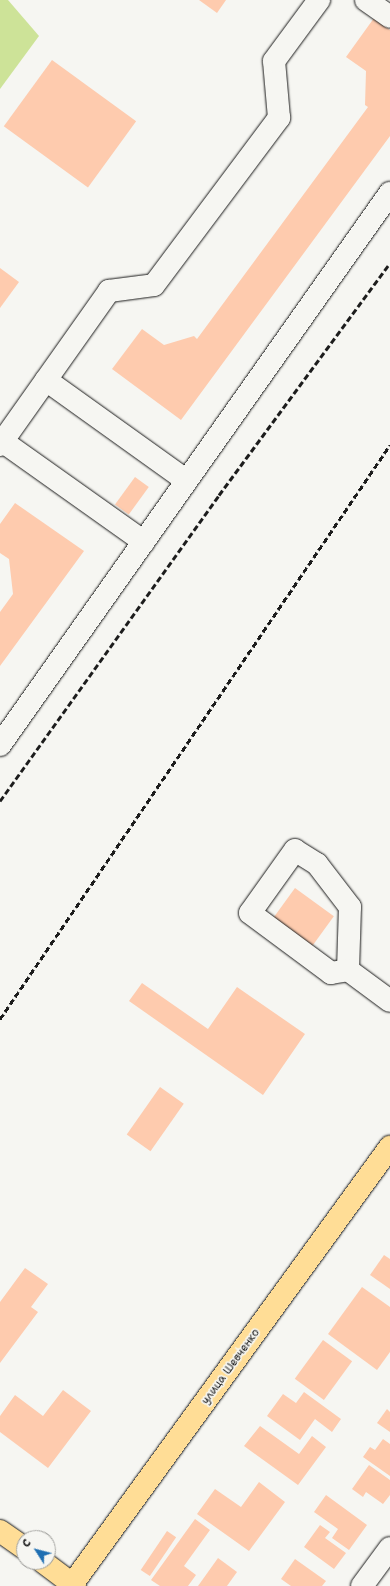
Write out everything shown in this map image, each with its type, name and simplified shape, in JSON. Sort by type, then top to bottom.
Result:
[{"type":"main road","name":"улица Шевченко","points":[[73,1585],[390,1147]]},
{"type":"main road","points":[[0,1531],[16,1542]]},
{"type":"main road","points":[[53,1570],[73,1585]]},
{"type":"street","points":[[144,542],[1,443],[109,291],[154,285],[279,118],[274,61],[319,0]]},
{"type":"street","points":[[366,0],[390,17]]},
{"type":"street","points":[[0,745],[390,193]]},
{"type":"street","points":[[46,380],[187,481]]},
{"type":"street","points":[[348,970],[350,907],[317,864],[294,850],[250,913],[331,973],[348,970],[390,1001]]},
{"type":"street","points":[[362,1586],[390,1548]]},
{"type":"green space","points":[[0,0],[8,0],[39,36],[0,89]]},
{"type":"building","points":[[199,0],[226,0],[217,13]]},
{"type":"building","points":[[374,18],[390,30],[390,136],[181,420],[112,369],[142,329],[164,345],[194,336],[197,339],[368,107],[365,105],[366,71],[346,57]]},
{"type":"building","points":[[52,60],[136,121],[88,187],[4,126]]},
{"type":"building","points":[[0,268],[19,282],[0,308]]},
{"type":"building","points":[[135,477],[149,487],[129,514],[115,505]]},
{"type":"building","points":[[15,503],[84,551],[0,666],[0,612],[13,594],[9,559],[0,553],[0,524]]},
{"type":"building","points":[[295,888],[334,916],[312,946],[273,918]]},
{"type":"building","points":[[142,983],[208,1029],[237,987],[305,1034],[263,1095],[129,1001]]},
{"type":"building","points":[[160,1087],[184,1104],[150,1151],[127,1135]]},
{"type":"building","points":[[384,1255],[390,1259],[390,1289],[370,1275]]},
{"type":"building","points":[[25,1268],[48,1284],[31,1307],[38,1312],[0,1363],[0,1302]]},
{"type":"building","points":[[362,1287],[390,1307],[390,1352],[377,1370],[328,1334]]},
{"type":"building","points":[[323,1340],[352,1361],[324,1400],[295,1379]]},
{"type":"building","points":[[63,1390],[91,1411],[48,1468],[0,1432],[0,1416],[15,1395],[43,1416]]},
{"type":"building","points":[[304,1392],[341,1419],[332,1432],[315,1419],[300,1440],[267,1416],[283,1394],[296,1403]]},
{"type":"building","points":[[387,1409],[390,1412],[390,1432],[377,1423]]},
{"type":"building","points":[[260,1426],[299,1454],[312,1436],[326,1447],[298,1485],[244,1446]]},
{"type":"building","points":[[383,1439],[390,1444],[390,1476],[363,1457],[370,1447],[375,1450]]},
{"type":"building","points":[[369,1465],[390,1480],[390,1495],[383,1504],[366,1492],[363,1497],[352,1489]]},
{"type":"building","points":[[259,1482],[285,1502],[249,1551],[197,1514],[215,1489],[241,1507]]},
{"type":"building","points":[[326,1495],[367,1525],[349,1550],[332,1538],[338,1529],[314,1512]]},
{"type":"building","points":[[195,1519],[210,1530],[184,1566],[196,1575],[188,1586],[160,1586],[151,1580]]},
{"type":"building","points":[[320,1525],[330,1532],[325,1538],[346,1553],[334,1569],[304,1547]]},
{"type":"building","points":[[167,1531],[176,1537],[150,1576],[141,1570]]},
{"type":"building","points":[[218,1558],[237,1572],[227,1586],[198,1586]]},
{"type":"building","points":[[295,1559],[326,1581],[322,1586],[291,1586],[281,1579]]},
{"type":"railway","points":[[0,801],[219,495],[390,263]]},
{"type":"railway","points":[[0,1019],[390,445]]}]
